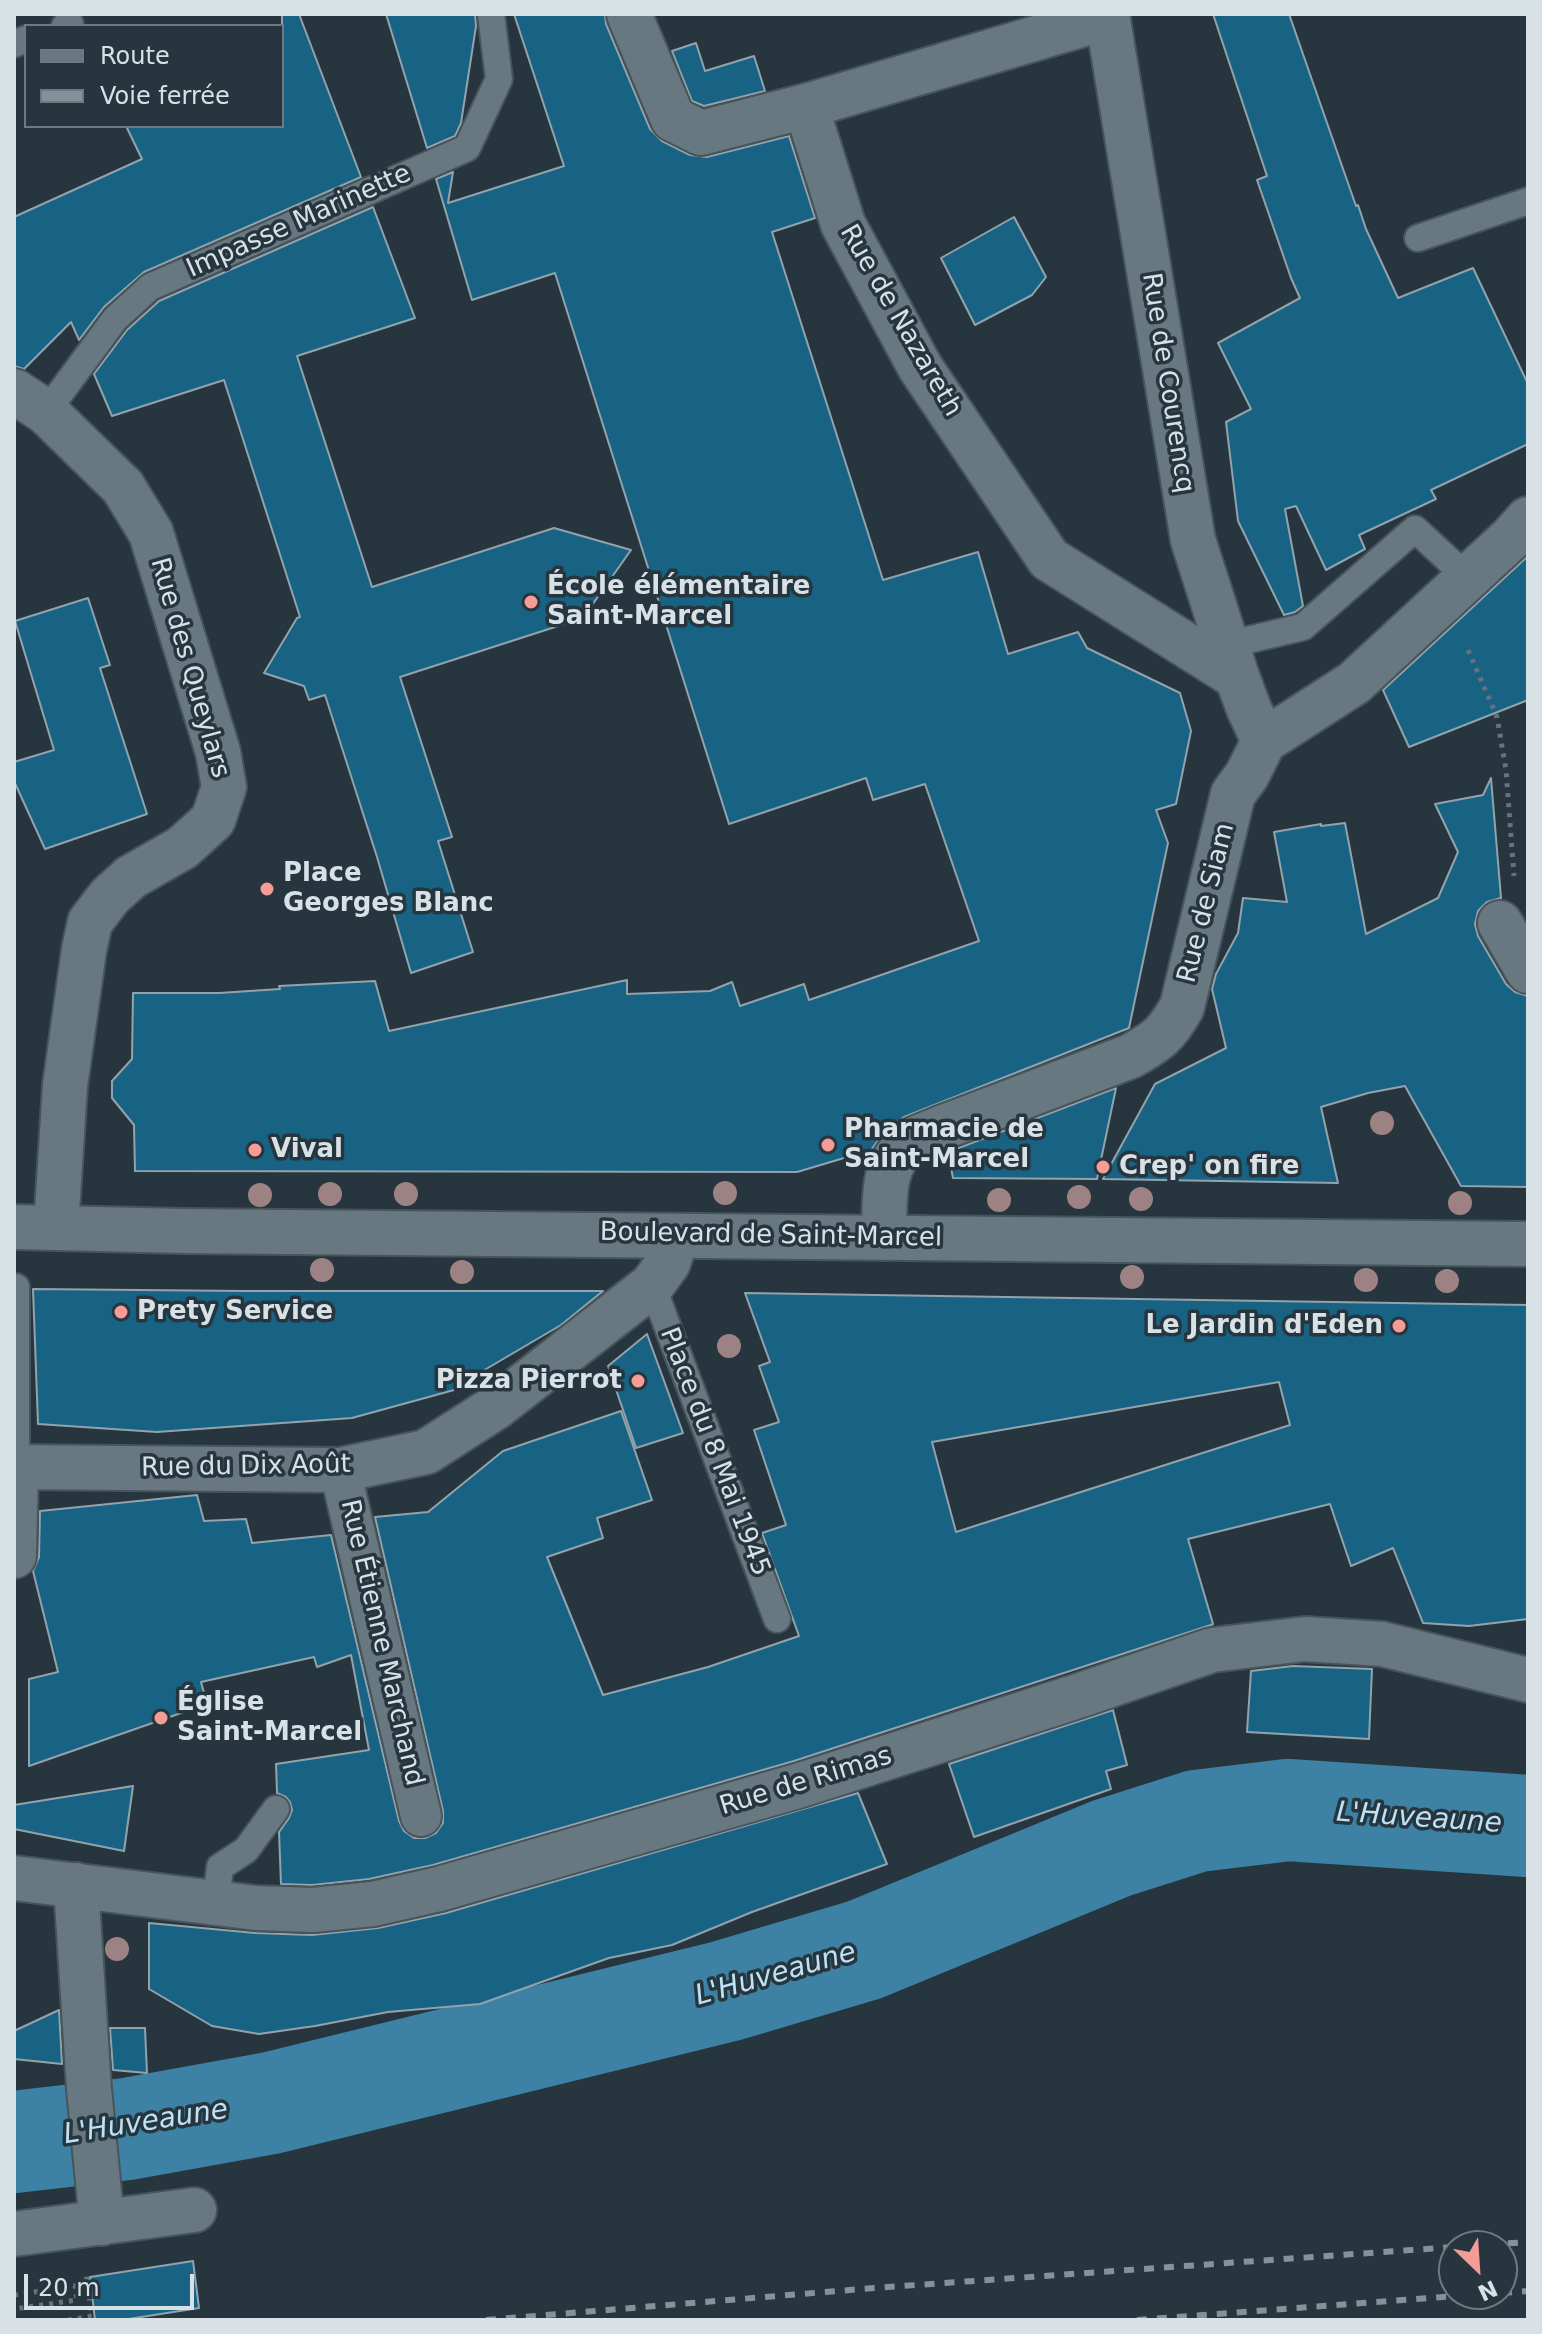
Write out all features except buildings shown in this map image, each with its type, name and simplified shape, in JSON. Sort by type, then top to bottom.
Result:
[{"type":"street","points":[[629,14],[673,119],[701,133],[806,106],[1107,16]]},
{"type":"street","name":"Rue de Courencq","points":[[1107,16],[1193,540],[1231,661],[1264,741]]},
{"type":"street","name":"Rue de Nazareth","points":[[806,106],[843,224],[920,367],[1049,559],[1231,661]]},
{"type":"street","name":"Rue des Queylars","points":[[30,402],[123,487],[151,533],[218,752],[224,787],[213,820],[182,848],[131,877],[110,896],[90,922],[65,1086],[35,1227]]},
{"type":"street","points":[[1264,741],[1354,683],[1528,519]]},
{"type":"street","name":"Rue de Siam","points":[[884,1238],[886,1177],[896,1157],[911,1142],[1131,1056],[1168,1030],[1182,1007],[1233,794],[1247,775],[1264,741]]},
{"type":"street","points":[[1500,923],[1528,971]]},
{"type":"street","name":"Boulevard de Saint-Marcel","points":[[35,1227],[1528,1244]]},
{"type":"street","name":"Rue du Dix Août","points":[[16,1467],[340,1470],[426,1452],[496,1407],[652,1285],[668,1263],[677,1236]]},
{"type":"street","points":[[14,1556],[16,1467]]},
{"type":"street","name":"Rue Étienne Marchand","points":[[340,1470],[421,1816]]},
{"type":"street","name":"Rue de Rimas","points":[[14,1878],[256,1908],[313,1910],[373,1904],[439,1889],[801,1785],[1212,1650],[1305,1639],[1382,1644],[1528,1680]]},
{"type":"street","points":[[76,1885],[89,2089],[101,2207]]},
{"type":"street","points":[[14,2234],[101,2207],[194,2210]]},
{"type":"lane","name":"Impasse Marinette","points":[[30,402],[150,287],[467,148],[499,79],[491,14]]},
{"type":"lane","points":[[1418,238],[1528,201]]},
{"type":"lane","points":[[1231,661],[1303,627],[1415,529],[1456,587]]},
{"type":"lane","name":"Place du 8 Mai 1945","points":[[652,1285],[777,1619]]},
{"type":"lane","points":[[16,1287],[16,1467]]},
{"type":"lane","points":[[216,1902],[220,1867],[246,1850],[276,1809]]},
{"type":"path","points":[[1456,587],[1497,717],[1506,770],[1515,873],[1500,923]]},
{"type":"path","points":[[68,2320],[92,2318],[86,2268]]},
{"type":"path","points":[[14,2295],[75,2286],[77,2300],[14,2309]]},
{"type":"waterway","name":"L'Huveaune","points":[[14,2142],[127,2129],[271,2103],[726,1991],[864,1950],[1112,1848],[1197,1821],[1288,1810],[1528,1826]]},
{"type":"railway","points":[[1518,2243],[1528,2242]]},
{"type":"railway","points":[[486,2320],[874,2288],[1438,2248]]},
{"type":"railway","points":[[1518,2292],[1528,2291]]},
{"type":"railway","points":[[1137,2320],[1438,2297]]},
{"type":"place","name":"École élémentaire Saint-Marcel","points":[[531,602]]},
{"type":"place","name":"Place Georges Blanc","points":[[267,889]]},
{"type":"place","name":"Pharmacie de Saint-Marcel","points":[[828,1145]]},
{"type":"place","name":"Vival","points":[[255,1150]]},
{"type":"place","name":"Crep' on fire","points":[[1103,1167]]},
{"type":"place","name":"Prety Service","points":[[121,1312]]},
{"type":"place","name":"Le Jardin d'Eden","points":[[1399,1326]]},
{"type":"place","name":"Pizza Pierrot","points":[[638,1381]]},
{"type":"place","name":"Église Saint-Marcel","points":[[161,1718]]}]
